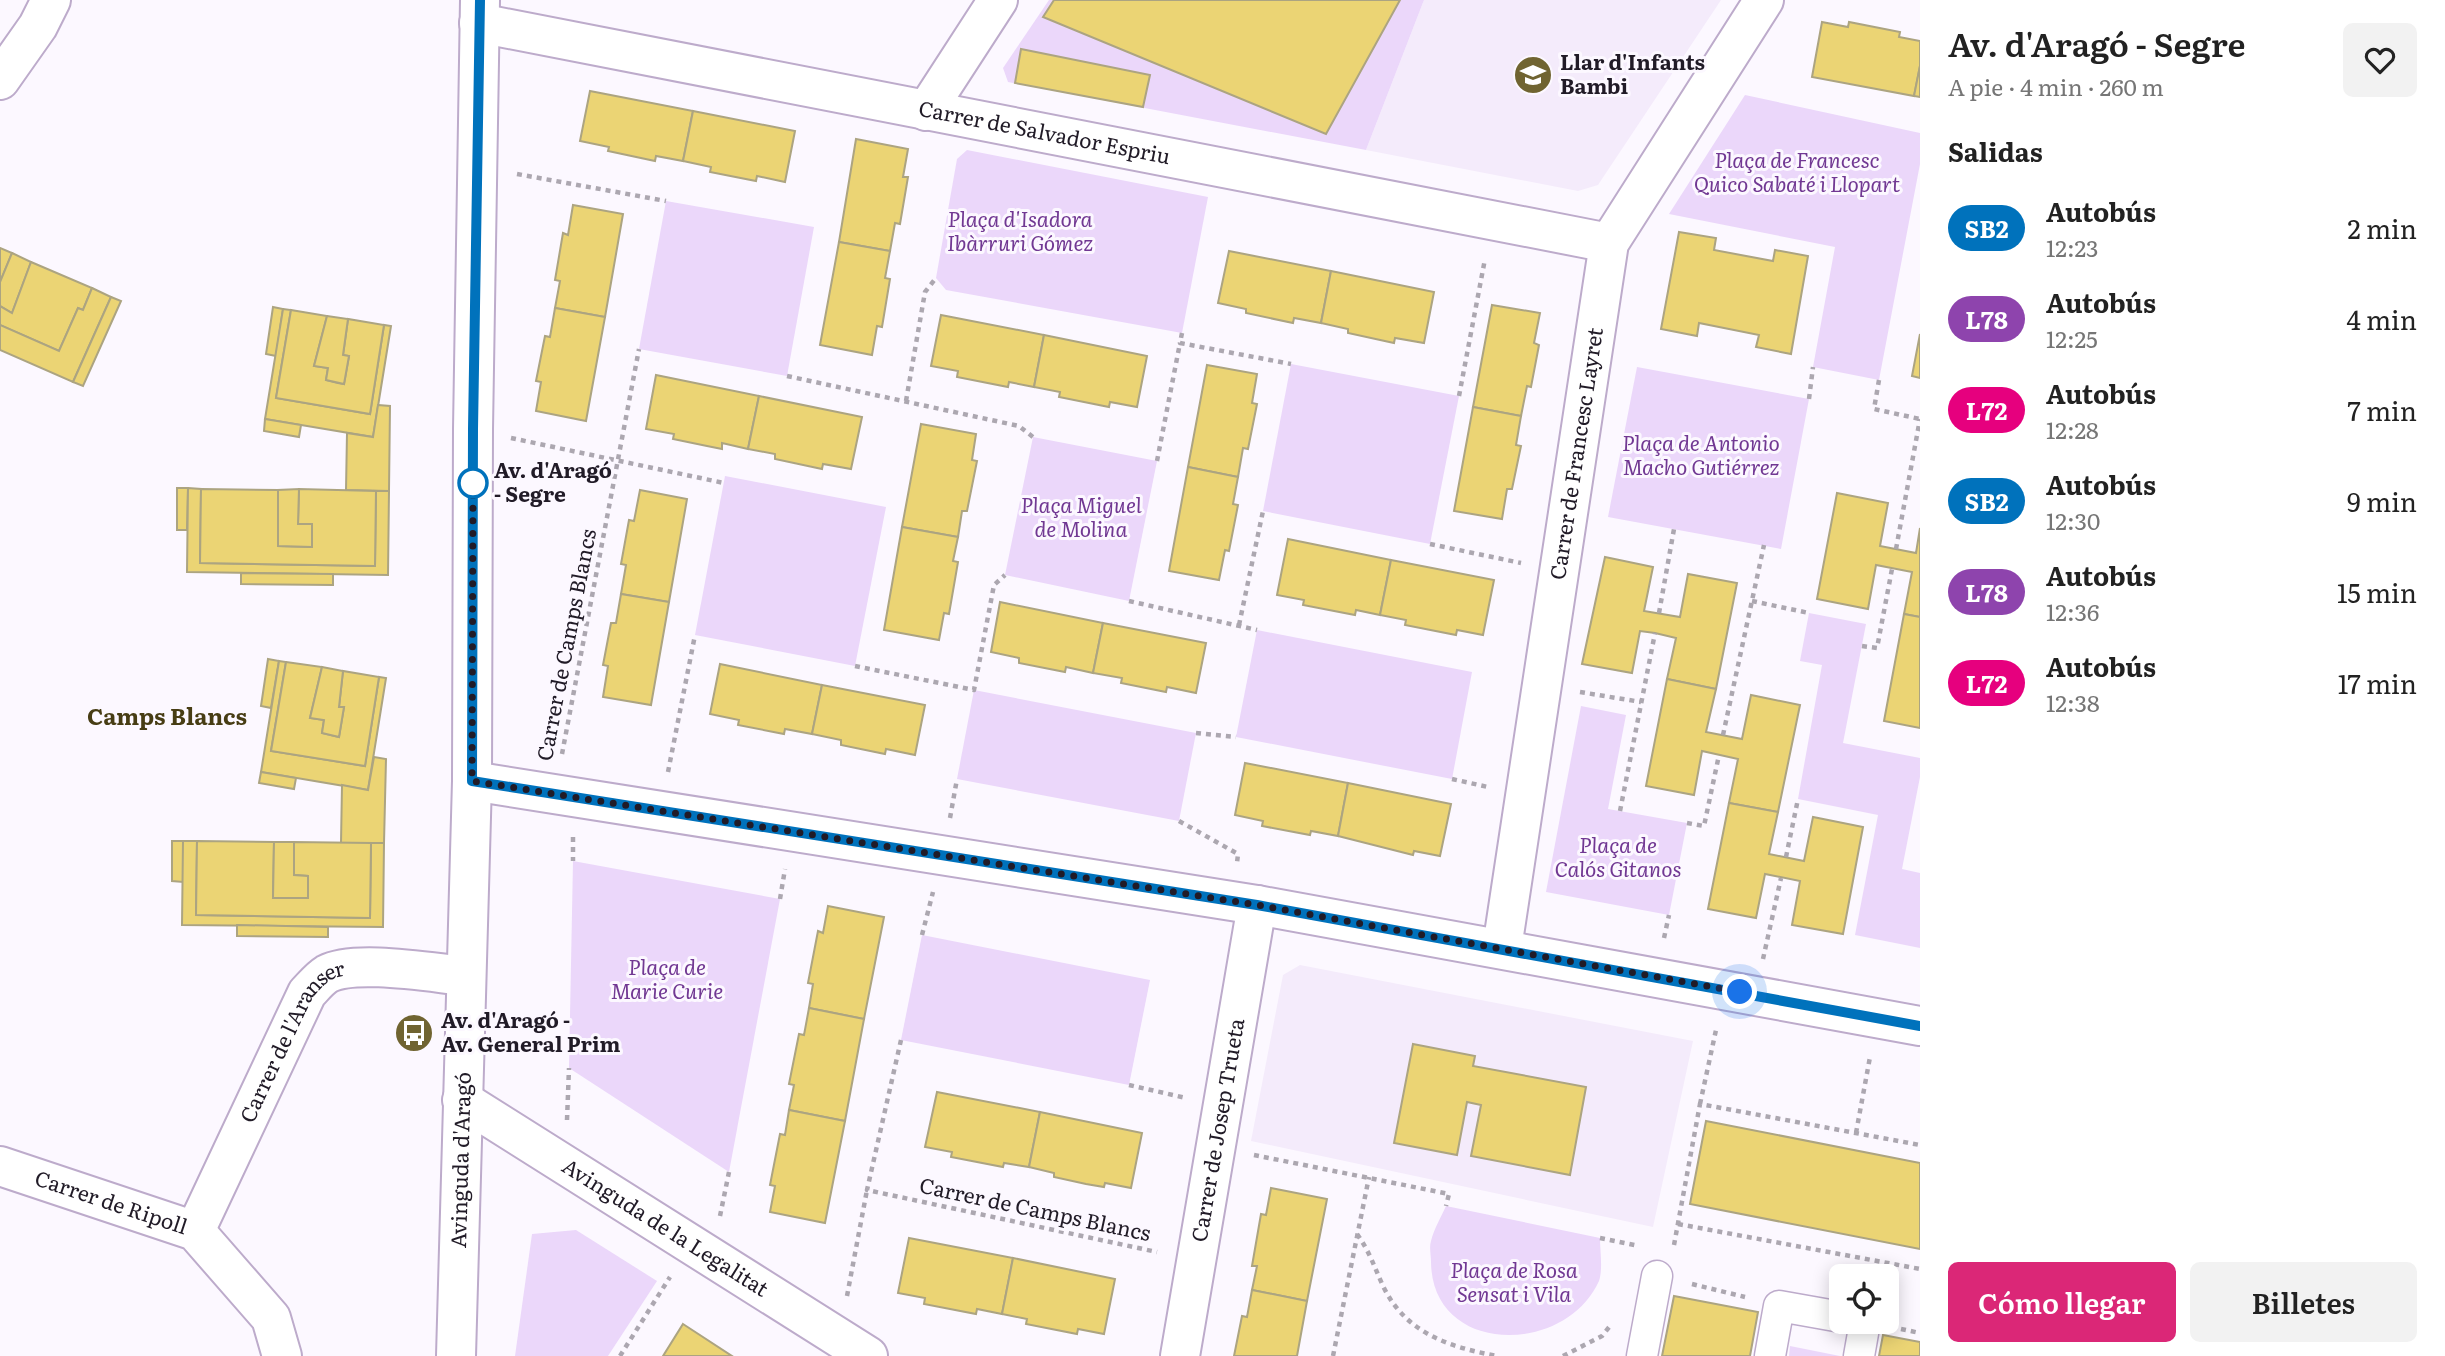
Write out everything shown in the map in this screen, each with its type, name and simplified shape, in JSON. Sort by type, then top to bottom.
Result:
[{"type":"street","points":[[0,80],[38,26],[51,0]]},
{"type":"street","points":[[926,111],[998,0]]},
{"type":"street","name":"Carrer de Francesc Layret","points":[[1502,948],[1609,243],[1764,0]]},
{"type":"street","name":"Carrer de Salvador Espriu","points":[[479,11],[926,111],[1609,243]]},
{"type":"street","name":"Avinguda d'Aragó","points":[[456,1356],[472,781],[473,429],[479,167],[479,11]]},
{"type":"street","points":[[472,781],[1244,903],[1920,1026]]},
{"type":"street","name":"Carrer de Josep Trueta","points":[[1180,1356],[1223,1106],[1244,903]]},
{"type":"street","name":"Carrer de l'Aranser","points":[[195,1231],[307,993],[317,982],[340,970],[377,967],[466,976]]},
{"type":"street","name":"Avinguda de la Legalitat","points":[[462,1100],[853,1347]]},
{"type":"street","name":"Carrer de Ripoll","points":[[0,1166],[195,1231],[271,1318],[282,1356]]},
{"type":"street","points":[[1642,1356],[1657,1276]]},
{"type":"street","points":[[1770,1356],[1779,1306],[1829,1315]]},
{"type":"street","points":[[1859,1356],[1863,1334]]},
{"type":"path","points":[[479,167],[666,201]]},
{"type":"path","points":[[1459,396],[1493,220]]},
{"type":"path","points":[[906,401],[925,292],[936,278]]},
{"type":"path","points":[[1157,461],[1182,333]]},
{"type":"path","points":[[1180,343],[1291,364]]},
{"type":"path","name":"Carrer de Camps Blancs","points":[[554,794],[639,349]]},
{"type":"path","points":[[1809,399],[1812,367]]},
{"type":"path","points":[[787,376],[1019,426],[1033,437]]},
{"type":"path","points":[[1879,380],[1874,409],[1920,419],[1896,549]]},
{"type":"path","points":[[473,429],[724,483]]},
{"type":"path","points":[[1239,625],[1263,511]]},
{"type":"path","points":[[1659,613],[1674,529]]},
{"type":"path","points":[[1430,544],[1559,571]]},
{"type":"path","points":[[1723,735],[1764,545]]},
{"type":"path","points":[[1862,646],[1877,648],[1892,569]]},
{"type":"path","points":[[855,666],[974,690],[994,585],[1005,575]]},
{"type":"path","points":[[1129,601],[1257,630]]},
{"type":"path","points":[[1752,601],[1809,613]]},
{"type":"path","points":[[1620,811],[1655,633]]},
{"type":"path","points":[[661,811],[695,635]]},
{"type":"path","points":[[1542,686],[1641,702]]},
{"type":"path","points":[[1196,733],[1236,737]]},
{"type":"path","points":[[1687,823],[1704,826],[1719,755]]},
{"type":"path","points":[[1786,857],[1798,799]]},
{"type":"path","points":[[1179,821],[1238,854],[1244,903]]},
{"type":"path","points":[[1781,878],[1700,1104],[1678,1224],[1920,1269]]},
{"type":"path","points":[[853,1347],[867,1190],[901,1040]]},
{"type":"path","points":[[1129,1085],[1223,1106]]},
{"type":"path","points":[[1856,1133],[1861,1098]]},
{"type":"path","points":[[1700,1104],[1920,1145]]},
{"type":"path","points":[[1216,1147],[1449,1194],[1446,1206]]},
{"type":"path","points":[[1333,1356],[1369,1178]]},
{"type":"path","name":"Carrer de Camps Blancs","points":[[867,1190],[1196,1260]]},
{"type":"path","points":[[1357,1234],[1370,1252],[1385,1290],[1411,1326],[1462,1350],[1497,1356]]},
{"type":"path","points":[[1600,1238],[1641,1246]]},
{"type":"path","points":[[620,1356],[676,1269]]},
{"type":"path","points":[[1657,1276],[1779,1306]]},
{"type":"shaded area","name":"Llar d'Infants Bambi","points":[[1424,0],[1721,0],[1598,185],[1578,191],[1366,150]]},
{"type":"shaded area","points":[[1300,965],[1693,1041],[1653,1227],[1251,1141],[1283,975]]},
{"type":"green space","points":[[1049,0],[1424,0],[1366,150],[1008,82],[1003,68]]},
{"type":"green space","name":"Plaça de Francesc Quico Sabaté i Llopart","points":[[1745,95],[1920,133],[1920,164],[1879,380],[1813,367],[1835,247],[1669,214]]},
{"type":"green space","name":"Plaça d'Isadora Ibàrruri Gómez","points":[[967,150],[1208,197],[1182,333],[946,290],[936,278],[957,159]]},
{"type":"green space","points":[[666,201],[814,227],[787,376],[639,349]]},
{"type":"green space","points":[[1291,364],[1459,396],[1430,544],[1263,511]]},
{"type":"green space","name":"Plaça de Antonio Macho Gutiérrez","points":[[1637,367],[1809,399],[1781,549],[1608,517]]},
{"type":"green space","name":"Plaça Miguel de Molina","points":[[1033,437],[1157,461],[1129,601],[1005,575]]},
{"type":"green space","points":[[725,476],[886,507],[855,666],[695,635]]},
{"type":"green space","points":[[1809,613],[1866,624],[1843,743],[1920,758],[1920,777],[1902,869],[1920,873],[1920,948],[1855,935],[1878,815],[1798,799],[1822,665],[1800,661]]},
{"type":"green space","points":[[1257,630],[1472,672],[1452,779],[1236,737]]},
{"type":"green space","points":[[974,690],[1196,733],[1179,821],[957,779]]},
{"type":"green space","name":"Plaça de Calós Gitanos","points":[[1581,706],[1626,715],[1608,809],[1687,823],[1669,915],[1546,892]]},
{"type":"green space","name":"Plaça de Marie Curie","points":[[573,861],[780,899],[729,1172],[569,1068]]},
{"type":"green space","points":[[922,935],[1150,980],[1129,1085],[901,1040]]},
{"type":"green space","name":"Plaça de Rosa Sensat i Vila","points":[[1446,1206],[1600,1238],[1599,1281],[1582,1306],[1559,1323],[1531,1333],[1503,1335],[1476,1329],[1453,1315],[1437,1293],[1430,1246]]},
{"type":"green space","points":[[576,1230],[657,1281],[608,1356],[515,1356],[532,1234]]},
{"type":"green space","points":[[1790,1346],[1840,1356],[1789,1356]]},
{"type":"building","points":[[1054,0],[1400,0],[1326,134],[1043,17]]},
{"type":"building","points":[[1822,22],[1848,27],[1849,22],[1900,32],[1899,37],[1920,41],[1920,66],[1914,96],[1812,77]]},
{"type":"building","points":[[1021,49],[1150,75],[1143,107],[1015,83]]},
{"type":"building","points":[[1920,66],[1920,97],[1914,96]]},
{"type":"building","points":[[590,91],[693,111],[683,161],[656,156],[655,161],[608,151],[609,147],[580,141]]},
{"type":"building","points":[[693,111],[795,131],[785,182],[757,176],[756,181],[710,172],[711,167],[683,161]]},
{"type":"building","points":[[856,139],[908,149],[903,177],[908,177],[900,224],[895,223],[890,251],[839,242]]},
{"type":"building","points":[[573,205],[623,214],[605,317],[555,308],[560,281],[555,280],[563,233],[568,235]]},
{"type":"building","points":[[1679,232],[1716,238],[1714,250],[1773,261],[1775,250],[1808,256],[1791,354],[1756,347],[1759,335],[1699,323],[1697,336],[1661,329]]},
{"type":"building","points":[[839,242],[890,251],[885,278],[890,279],[882,327],[877,326],[872,355],[820,345]]},
{"type":"building","points":[[0,248],[12,253],[0,282]]},
{"type":"building","points":[[1229,251],[1331,271],[1321,323],[1294,318],[1293,323],[1246,313],[1246,309],[1218,303]]},
{"type":"building","points":[[12,253],[31,262],[12,313],[0,306],[0,282]]},
{"type":"building","points":[[31,262],[92,288],[83,310],[78,308],[59,351],[0,325],[0,306],[12,313]]},
{"type":"building","points":[[1331,271],[1434,292],[1424,343],[1395,338],[1394,343],[1348,333],[1348,329],[1321,323]]},
{"type":"building","points":[[92,288],[111,297],[73,382],[0,350],[0,325],[59,351],[78,308],[83,310]]},
{"type":"building","points":[[111,297],[121,301],[83,386],[73,382]]},
{"type":"building","points":[[1492,305],[1540,313],[1534,343],[1539,345],[1531,387],[1527,386],[1521,416],[1473,407]]},
{"type":"building","points":[[273,307],[283,309],[276,356],[266,354]]},
{"type":"building","points":[[555,308],[605,317],[586,421],[536,411],[541,382],[536,381],[545,336],[550,337]]},
{"type":"building","points":[[283,309],[291,310],[276,398],[370,414],[384,325],[391,326],[373,437],[265,419]]},
{"type":"building","points":[[291,310],[327,316],[314,366],[328,368],[326,380],[344,384],[349,356],[343,355],[348,319],[384,325],[370,414],[276,398]]},
{"type":"building","points":[[941,315],[1044,335],[1034,387],[1009,382],[1008,387],[957,377],[958,371],[931,366]]},
{"type":"building","points":[[327,316],[348,319],[343,355],[349,356],[344,384],[326,380],[328,368],[314,366]]},
{"type":"building","points":[[1920,334],[1920,378],[1912,376]]},
{"type":"building","points":[[1044,335],[1147,356],[1137,407],[1110,402],[1109,407],[1059,397],[1060,392],[1034,387]]},
{"type":"building","points":[[1207,365],[1257,374],[1252,403],[1257,404],[1248,449],[1243,448],[1238,477],[1188,467]]},
{"type":"building","points":[[656,375],[759,396],[748,449],[722,443],[722,449],[673,439],[674,434],[646,429]]},
{"type":"building","points":[[759,396],[862,417],[851,469],[823,464],[822,469],[775,459],[775,454],[748,449]]},
{"type":"building","points":[[378,405],[390,406],[389,491],[346,490],[347,433],[373,437]]},
{"type":"building","points":[[1473,407],[1521,416],[1516,445],[1521,446],[1512,489],[1507,489],[1502,519],[1454,511]]},
{"type":"building","points":[[265,419],[301,425],[299,437],[264,431]]},
{"type":"building","points":[[921,424],[976,434],[972,460],[977,461],[967,511],[962,511],[958,537],[902,527]]},
{"type":"building","points":[[1188,467],[1238,477],[1233,504],[1238,505],[1229,551],[1225,550],[1219,580],[1169,571]]},
{"type":"building","points":[[177,488],[188,488],[187,530],[177,530]]},
{"type":"building","points":[[188,488],[201,489],[200,563],[375,566],[376,491],[389,491],[388,575],[187,572]]},
{"type":"building","points":[[201,489],[278,490],[278,546],[312,547],[312,524],[298,524],[299,489],[376,491],[375,566],[200,563]]},
{"type":"building","points":[[299,489],[298,524],[312,524],[312,547],[278,546],[278,490]]},
{"type":"building","points":[[640,490],[687,499],[669,602],[621,594],[626,565],[621,564],[629,520],[634,521]]},
{"type":"building","points":[[1837,493],[1888,503],[1880,546],[1916,553],[1920,528],[1920,617],[1904,614],[1912,572],[1876,565],[1868,609],[1817,599]]},
{"type":"building","points":[[902,527],[958,537],[953,561],[958,562],[949,614],[944,613],[939,640],[884,630]]},
{"type":"building","points":[[1288,539],[1391,560],[1380,615],[1356,610],[1355,615],[1303,605],[1304,600],[1277,595]]},
{"type":"building","points":[[1605,557],[1653,567],[1644,611],[1680,617],[1688,574],[1737,583],[1716,689],[1667,679],[1676,638],[1655,633],[1640,631],[1632,673],[1582,664]]},
{"type":"building","points":[[1391,560],[1494,580],[1483,635],[1457,630],[1456,635],[1405,625],[1406,620],[1380,615]]},
{"type":"building","points":[[241,573],[333,574],[333,585],[241,584]]},
{"type":"building","points":[[621,594],[669,602],[651,705],[603,697],[608,666],[603,665],[611,623],[616,623]]},
{"type":"building","points":[[1000,602],[1103,623],[1093,673],[1066,667],[1065,672],[1019,663],[1019,658],[991,652]]},
{"type":"building","points":[[1904,614],[1920,617],[1920,728],[1884,721]]},
{"type":"building","points":[[1103,623],[1206,643],[1196,693],[1167,687],[1166,692],[1121,683],[1122,678],[1093,673]]},
{"type":"building","points":[[268,659],[279,661],[271,708],[261,706]]},
{"type":"building","points":[[279,661],[286,662],[271,751],[365,766],[379,677],[386,678],[368,790],[261,772]]},
{"type":"building","points":[[286,662],[322,667],[310,718],[324,720],[322,733],[339,737],[344,707],[339,707],[343,671],[379,677],[365,766],[271,751]]},
{"type":"building","points":[[720,664],[822,685],[812,734],[785,729],[784,734],[738,725],[739,720],[710,714]]},
{"type":"building","points":[[322,667],[343,671],[339,707],[344,707],[339,737],[322,733],[324,720],[310,718]]},
{"type":"building","points":[[1667,679],[1716,689],[1706,732],[1742,739],[1751,695],[1800,705],[1778,812],[1729,803],[1738,759],[1702,751],[1694,795],[1646,786]]},
{"type":"building","points":[[822,685],[925,705],[915,755],[886,749],[885,754],[841,745],[841,740],[812,734]]},
{"type":"building","points":[[374,757],[386,759],[384,843],[341,843],[342,785],[368,790]]},
{"type":"building","points":[[1245,763],[1348,783],[1338,836],[1311,831],[1310,835],[1262,826],[1263,821],[1235,815]]},
{"type":"building","points":[[261,772],[296,778],[294,789],[259,783]]},
{"type":"building","points":[[1348,783],[1451,804],[1440,856],[1414,851],[1413,855],[1338,836]]},
{"type":"building","points":[[1729,803],[1778,812],[1769,854],[1804,861],[1813,817],[1863,827],[1843,934],[1792,925],[1800,881],[1765,874],[1756,918],[1708,909]]},
{"type":"building","points":[[172,841],[183,841],[183,882],[172,881]]},
{"type":"building","points":[[183,841],[197,841],[196,915],[370,918],[371,843],[384,843],[383,927],[182,925]]},
{"type":"building","points":[[197,841],[274,842],[273,898],[308,898],[308,876],[294,875],[294,842],[371,843],[370,918],[196,915]]},
{"type":"building","points":[[274,842],[294,842],[294,875],[308,876],[308,898],[273,898]]},
{"type":"building","points":[[828,906],[884,917],[864,1019],[809,1008],[813,984],[808,983],[818,931],[823,933]]},
{"type":"building","points":[[237,925],[328,927],[328,937],[237,936]]},
{"type":"building","points":[[809,1008],[864,1019],[845,1121],[789,1110],[794,1085],[789,1084],[799,1034],[804,1035]]},
{"type":"building","points":[[1413,1044],[1475,1056],[1473,1066],[1586,1087],[1570,1175],[1471,1156],[1481,1105],[1467,1102],[1457,1155],[1394,1143]]},
{"type":"building","points":[[937,1092],[1040,1112],[1029,1167],[1004,1163],[1003,1167],[951,1157],[952,1152],[925,1147]]},
{"type":"building","points":[[789,1110],[845,1121],[825,1223],[770,1212],[775,1186],[770,1185],[780,1134],[785,1135]]},
{"type":"building","points":[[1040,1112],[1142,1133],[1131,1188],[1105,1183],[1104,1187],[1086,1184],[1054,1177],[1054,1173],[1029,1167]]},
{"type":"building","points":[[1706,1121],[1920,1163],[1920,1249],[1690,1204]]},
{"type":"building","points":[[1271,1188],[1327,1199],[1307,1301],[1252,1290],[1257,1266],[1252,1266],[1261,1214],[1266,1215]]},
{"type":"building","points":[[909,1238],[1013,1258],[1002,1314],[977,1309],[976,1314],[924,1304],[925,1298],[898,1293]]},
{"type":"building","points":[[1013,1258],[1115,1279],[1104,1334],[1078,1329],[1077,1334],[1026,1324],[1027,1319],[1002,1314]]},
{"type":"building","points":[[1252,1290],[1307,1301],[1297,1356],[1234,1356],[1242,1316],[1247,1317]]},
{"type":"building","points":[[1674,1296],[1758,1312],[1750,1356],[1662,1356]]},
{"type":"building","points":[[683,1324],[732,1356],[663,1356]]},
{"type":"building","points":[[1883,1335],[1920,1342],[1920,1356],[1879,1356]]},
{"type":"bus line","name":"SB2","points":[[480,0],[473,429],[472,781],[1257,905],[1920,1026]]},
{"type":"place","name":"Llar d'Infants Bambi","points":[[1533,75]]},
{"type":"place","name":"Av. d'Aragó - Segre","points":[[473,483]]},
{"type":"place","name":"Av. d'Aragó - Av. General Prim","points":[[414,1033]]},
{"type":"district","name":"Camps Blancs","points":[[167,717]]},
{"type":"route","points":[[473,483],[472,781],[1257,905],[1740,992]]}]
